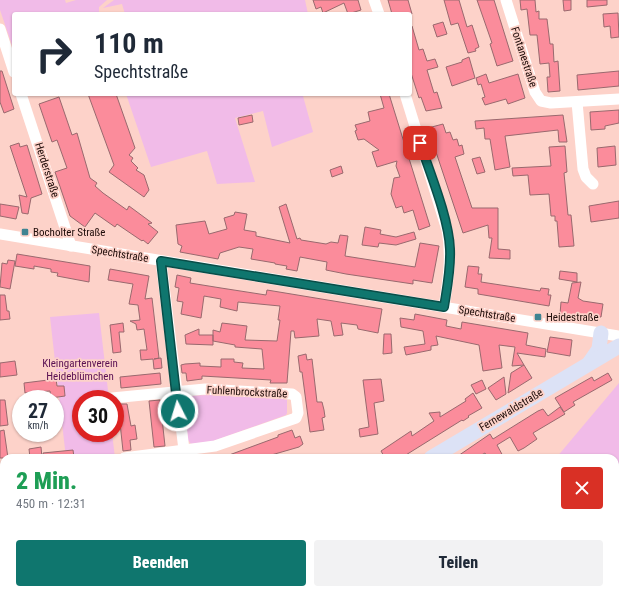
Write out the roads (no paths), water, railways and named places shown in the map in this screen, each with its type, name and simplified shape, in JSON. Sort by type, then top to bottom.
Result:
[{"type":"street","points":[[374,0],[378,12]]},
{"type":"street","name":"Fontanestraße","points":[[506,0],[538,98],[546,103],[619,99]]},
{"type":"street","points":[[0,29],[12,66]]},
{"type":"street","name":"Herderstraße","points":[[22,96],[71,246]]},
{"type":"street","points":[[406,96],[447,230],[450,266],[444,307]]},
{"type":"street","points":[[577,102],[583,169],[586,177],[593,184]]},
{"type":"street","name":"Spechtstraße","points":[[0,234],[619,336]]},
{"type":"street","points":[[161,261],[184,454]]},
{"type":"street","name":"Fernewaldstraße","points":[[590,362],[599,349],[601,333]]},
{"type":"street","name":"Fernewaldstraße","points":[[438,454],[619,346]]},
{"type":"street","name":"Fuhlenbrockstraße","points":[[124,397],[205,389],[292,394],[296,397],[298,413],[296,418],[215,446],[184,454]]},
{"type":"place","name":"Bocholter Straße","points":[[25,232]]},
{"type":"place","name":"Heidestraße","points":[[538,317]]},
{"type":"park label","name":"Kleingartenverein Heideblümchen","points":[[80,369]]}]
